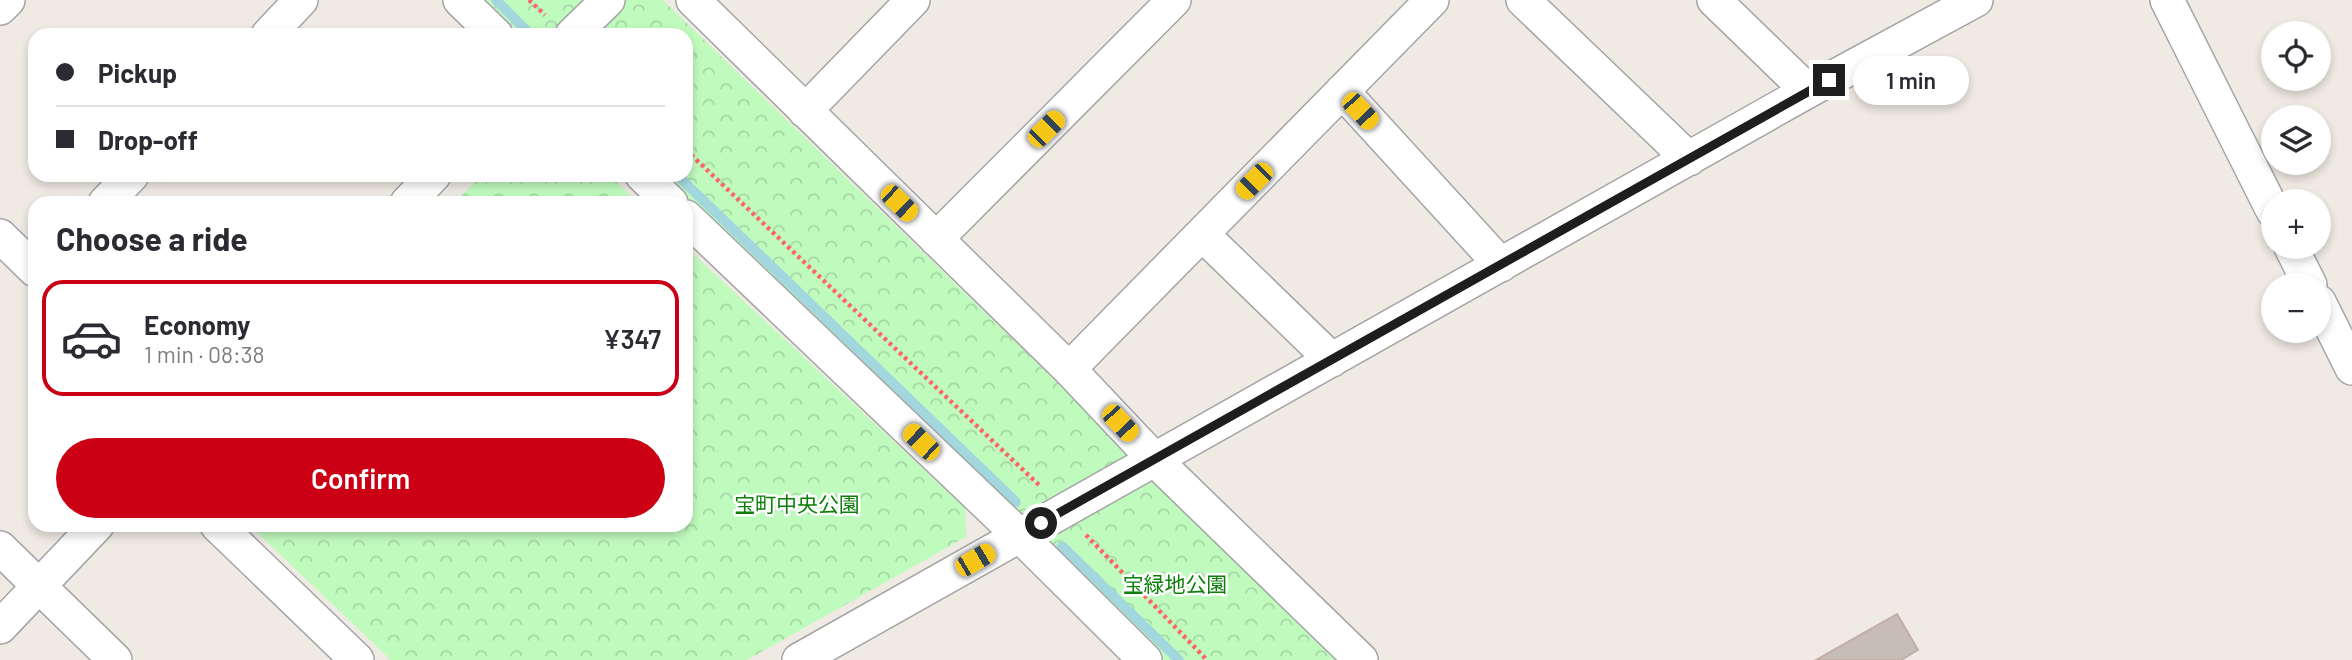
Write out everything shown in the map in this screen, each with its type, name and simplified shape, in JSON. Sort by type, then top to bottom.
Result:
[{"type":"street","points":[[0,8],[8,0]]},
{"type":"street","points":[[275,28],[302,0]]},
{"type":"street","points":[[460,0],[489,28]]},
{"type":"street","points":[[579,28],[608,0]]},
{"type":"street","points":[[693,0],[1069,369],[1155,460],[1361,660]]},
{"type":"street","points":[[805,111],[913,0]]},
{"type":"street","points":[[936,239],[1174,0]]},
{"type":"street","points":[[1069,369],[1432,0]]},
{"type":"street","points":[[1523,0],[1689,159]]},
{"type":"street","points":[[1714,0],[1808,91]]},
{"type":"street","points":[[799,660],[1808,91],[1926,12],[1976,0]]},
{"type":"street","points":[[2167,0],[2262,189]]},
{"type":"street","points":[[1342,92],[1501,265]]},
{"type":"street","points":[[112,196],[125,182]]},
{"type":"street","points":[[414,196],[427,182]]},
{"type":"street","points":[[649,182],[664,196]]},
{"type":"street","points":[[693,224],[1145,660]]},
{"type":"street","points":[[1202,234],[1332,360]]},
{"type":"street","points":[[0,236],[28,263]]},
{"type":"street","points":[[2331,326],[2352,368]]},
{"type":"street","points":[[0,627],[90,532]]},
{"type":"street","points":[[224,532],[357,660]]},
{"type":"street","points":[[0,548],[115,660]]},
{"type":"path","points":[[693,156],[1005,453],[1207,660]]},
{"type":"green space","name":"宝緑地公園","points":[[486,0],[663,0],[692,28],[515,28]]},
{"type":"green space","name":"宝緑地公園","points":[[693,29],[1343,660],[1164,660],[693,202],[693,196],[687,196],[672,182],[693,182]]},
{"type":"green space","points":[[475,182],[616,182],[632,196],[461,196]]},
{"type":"green space","name":"宝町中央公園","points":[[693,254],[965,508],[966,537],[747,660],[391,660],[256,532],[693,532]]},
{"type":"building","points":[[1897,614],[1918,650],[1901,660],[1816,660]]},
{"type":"waterway","points":[[496,0],[524,28]]},
{"type":"waterway","points":[[684,182],[1016,502]]},
{"type":"waterway","points":[[1062,546],[1179,660]]},
{"type":"route","points":[[1041,523],[1829,80]]}]
